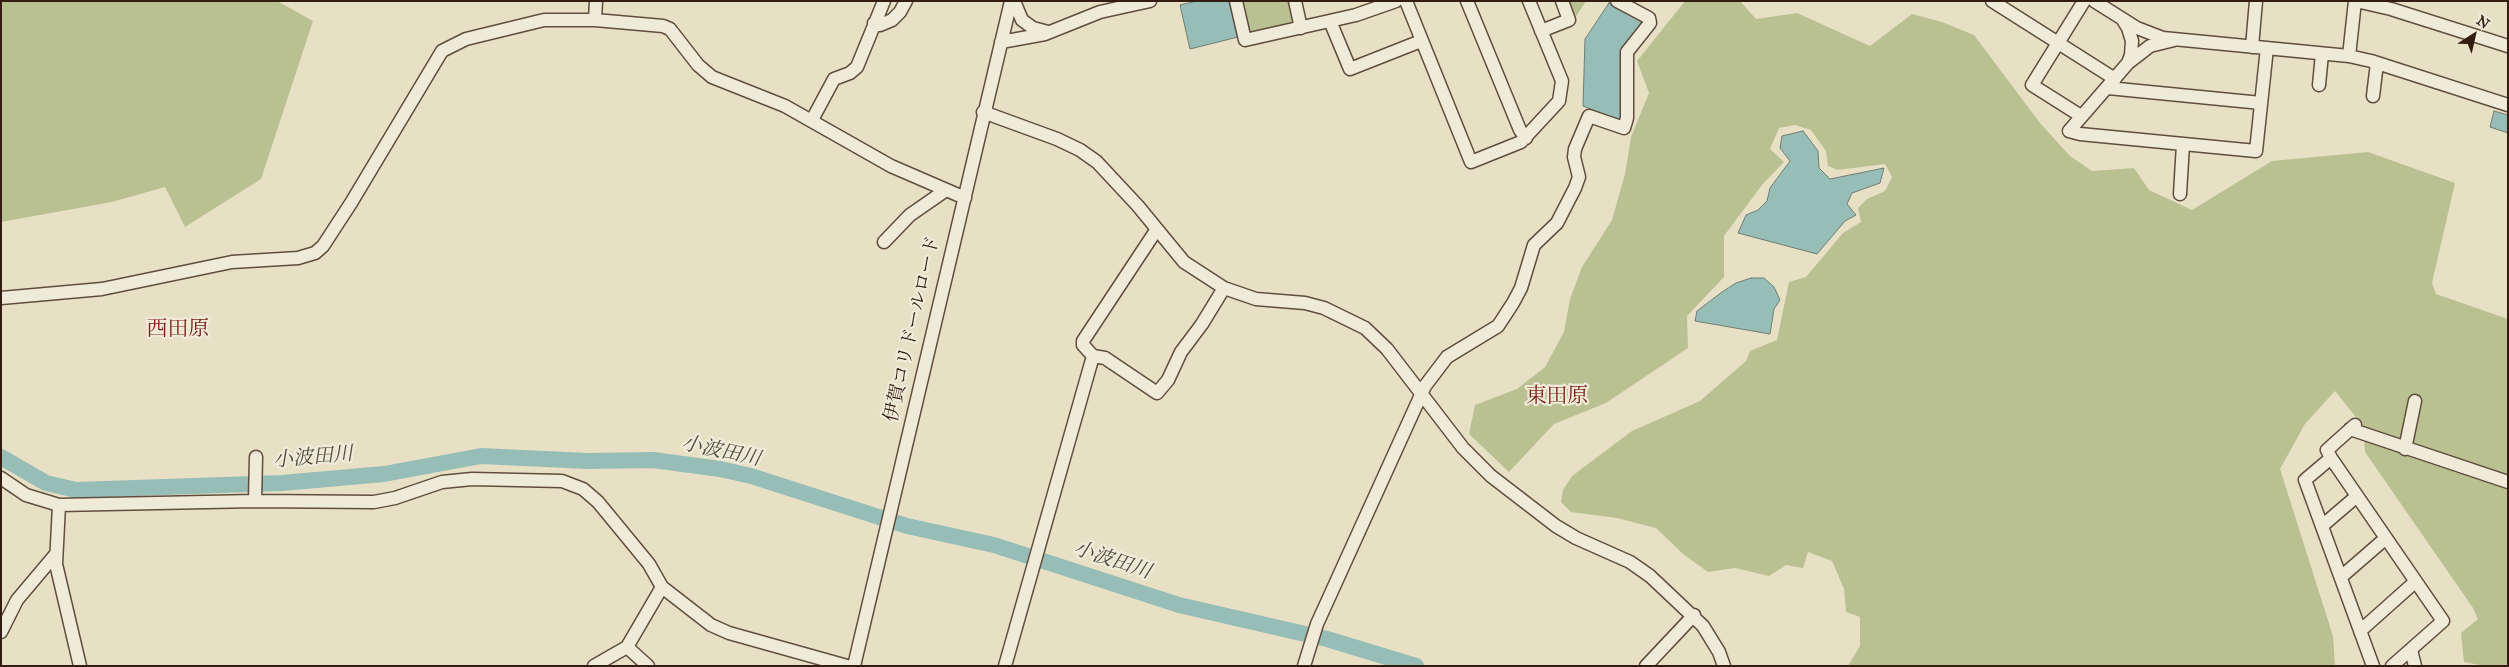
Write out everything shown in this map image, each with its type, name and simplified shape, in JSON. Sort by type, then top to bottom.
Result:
[{"type":"street","points":[[595,20],[596,1]]},
{"type":"street","points":[[812,120],[834,79],[850,73],[857,67],[884,1]]},
{"type":"street","points":[[874,24],[880,25],[892,20],[900,12],[906,1]]},
{"type":"street","points":[[1012,1],[1019,16],[1027,24],[1041,32],[1053,32]]},
{"type":"street","name":"伊賀コリドールロード","points":[[854,666],[965,198],[983,112],[1012,1]]},
{"type":"street","points":[[1001,42],[1053,32],[1100,12],[1150,1]]},
{"type":"street","points":[[1236,1],[1245,40],[1330,21],[1396,1]]},
{"type":"street","points":[[1295,1],[1301,28]]},
{"type":"street","points":[[1406,1],[1471,162],[1515,145],[1526,138],[1560,101],[1562,81],[1529,1]]},
{"type":"street","points":[[1467,1],[1520,130],[1526,138]]},
{"type":"street","points":[[1541,31],[1569,20],[1562,1]]},
{"type":"street","points":[[1304,666],[1317,624],[1425,386],[1447,357],[1494,330],[1512,303],[1521,288],[1532,250],[1540,238],[1557,223],[1575,188],[1579,176],[1574,157],[1575,149],[1589,116],[1624,128],[1627,52],[1650,23],[1649,18],[1617,1]]},
{"type":"street","points":[[1992,1],[2058,43],[2111,83],[2261,103]]},
{"type":"street","points":[[2081,116],[2032,85],[2084,1]]},
{"type":"street","points":[[2252,47],[2256,1]]},
{"type":"street","points":[[2349,56],[2355,1],[2391,9],[2508,46]]},
{"type":"street","points":[[2099,2],[2122,19],[2149,33],[2174,40],[2349,56],[2377,63],[2508,106]]},
{"type":"street","points":[[2122,19],[2128,28],[2132,41],[2131,55],[2128,63]]},
{"type":"street","points":[[1,298],[102,289],[232,262],[290,259],[315,253],[323,246],[351,203],[442,51],[466,39],[544,20],[595,20],[654,24],[670,28],[705,72],[812,120],[891,166],[965,198]]},
{"type":"street","points":[[1330,21],[1350,69],[1421,40]]},
{"type":"street","points":[[2174,40],[2150,46],[2128,63],[2069,131],[2080,134],[2256,151],[2267,48]]},
{"type":"street","points":[[2319,85],[2322,54]]},
{"type":"street","points":[[2373,96],[2377,63]]},
{"type":"street","points":[[983,112],[1057,139],[1080,150],[1105,170],[1191,268],[1224,288],[1263,300],[1305,303],[1353,320],[1372,334],[1387,349],[1463,448],[1491,476],[1518,498],[1576,538],[1630,562],[1650,576],[1694,615],[1709,635],[1724,666]]},
{"type":"street","points":[[2180,194],[2183,144]]},
{"type":"street","points":[[884,242],[910,215],[946,190]]},
{"type":"street","points":[[1157,229],[1084,341],[1083,345],[1093,356],[1105,358],[1157,393],[1168,380],[1181,352],[1202,324],[1224,288]]},
{"type":"street","points":[[1005,666],[1093,356]]},
{"type":"street","points":[[2405,449],[2415,401]]},
{"type":"street","points":[[2392,666],[2443,622],[2327,450],[2352,427],[2405,449],[2508,482]]},
{"type":"street","points":[[255,497],[256,457]]},
{"type":"street","points":[[2331,458],[2305,480],[2373,666]]},
{"type":"street","points":[[1,478],[26,495],[59,505],[255,497],[374,502],[396,498],[442,482],[457,480],[562,481],[583,489],[598,502],[649,564],[662,587],[692,612],[729,633],[847,666]]},
{"type":"street","points":[[2322,526],[2357,496]]},
{"type":"street","points":[[59,505],[55,555],[80,666]]},
{"type":"street","points":[[2341,577],[2386,538]]},
{"type":"street","points":[[1,632],[17,600],[55,555]]},
{"type":"street","points":[[2360,631],[2415,582]]},
{"type":"street","points":[[594,666],[627,647],[662,587]]},
{"type":"street","points":[[1646,666],[1694,615]]},
{"type":"street","points":[[627,647],[648,666]]},
{"type":"street","points":[[2411,650],[2415,666]]},
{"type":"green space","points":[[1,1],[277,1],[313,21],[261,179],[185,227],[165,187],[112,202],[1,222]]},
{"type":"green space","points":[[1241,1],[1292,1],[1296,21],[1293,25],[1254,34],[1247,30]]},
{"type":"green space","points":[[1565,1],[1586,1],[1573,21]]},
{"type":"green space","points":[[1685,1],[1740,1],[1756,19],[1797,13],[1870,46],[1912,14],[1942,22],[1974,35],[2040,123],[2070,156],[2092,171],[2134,168],[2149,190],[2192,210],[2272,161],[2368,152],[2455,183],[2432,283],[2436,294],[2508,319],[2508,666],[2485,666],[2464,662],[2461,633],[2478,619],[2473,608],[2365,452],[2363,426],[2335,391],[2305,424],[2280,469],[2333,636],[2335,666],[1848,666],[1860,646],[1860,617],[1846,612],[1844,589],[1832,561],[1808,552],[1803,568],[1786,565],[1769,576],[1735,568],[1708,572],[1683,554],[1656,528],[1617,518],[1571,512],[1561,502],[1563,490],[1572,476],[1632,431],[1700,401],[1746,361],[1750,351],[1777,340],[1789,282],[1806,277],[1843,233],[1861,222],[1858,208],[1867,199],[1885,191],[1892,177],[1885,164],[1838,170],[1828,166],[1826,151],[1811,130],[1795,125],[1779,128],[1770,149],[1784,162],[1762,185],[1724,236],[1724,277],[1687,316],[1688,348],[1606,403],[1554,424],[1509,472],[1469,434],[1475,405],[1517,389],[1545,367],[1564,332],[1570,299],[1582,267],[1612,220],[1625,174],[1631,137],[1649,93],[1637,61]]},
{"type":"water","points":[[1197,1],[1229,1],[1238,37],[1190,49],[1180,5]]},
{"type":"water","points":[[1609,3],[1640,19],[1642,25],[1623,50],[1622,116],[1619,120],[1583,106],[1585,39]]},
{"type":"water","points":[[2494,111],[2508,115],[2508,133],[2490,127]]},
{"type":"water","points":[[1803,131],[1818,151],[1819,168],[1830,179],[1884,168],[1880,183],[1852,193],[1847,204],[1856,215],[1845,221],[1817,254],[1738,233],[1746,215],[1758,210],[1767,201],[1770,188],[1790,161],[1780,148],[1782,136]]},
{"type":"water","points":[[1751,278],[1764,278],[1774,287],[1780,300],[1774,309],[1770,334],[1695,321],[1697,311],[1736,283]]},
{"type":"waterway","name":"小波田川","points":[[1,457],[46,483],[76,490],[282,483],[384,474],[481,456],[588,461],[653,460],[720,469],[751,476],[907,526],[994,545],[1179,605],[1327,639],[1416,666]]},
{"type":"district","name":"西田原","points":[[178,330]]},
{"type":"district","name":"東田原","points":[[1557,397]]}]
